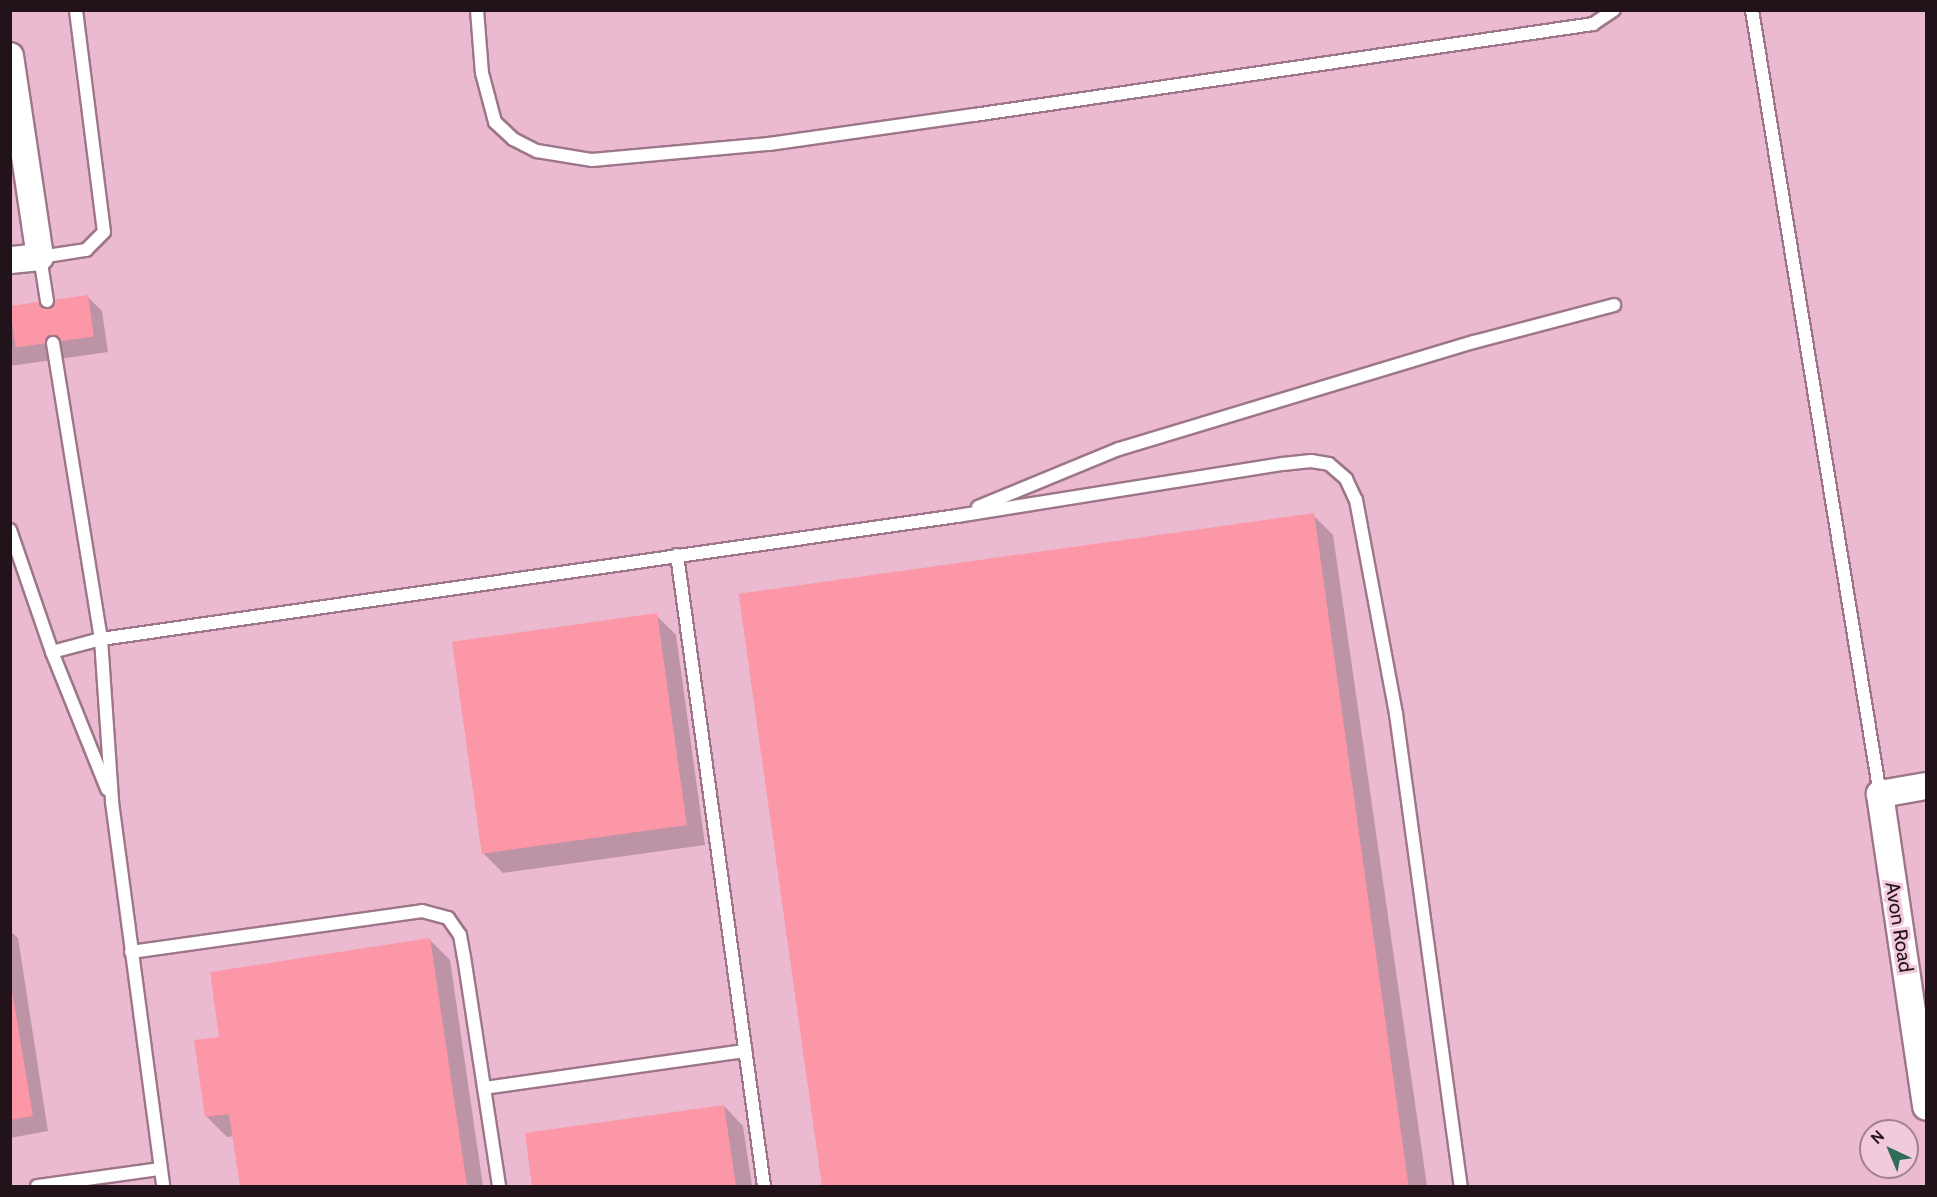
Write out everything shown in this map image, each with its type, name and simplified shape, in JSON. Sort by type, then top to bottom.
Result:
[{"type":"street","points":[[10,56],[40,257],[10,260]]},
{"type":"street","points":[[1880,794],[1926,786]]},
{"type":"street","name":"Avon Road","points":[[1880,794],[1926,1107]]},
{"type":"lane","points":[[47,301],[40,257],[86,250],[104,232],[76,10]]},
{"type":"lane","points":[[477,10],[482,73],[495,122],[513,140],[537,151],[592,160],[769,144],[974,115],[1593,24],[1614,10]]},
{"type":"lane","points":[[1752,10],[1880,794]]},
{"type":"lane","points":[[957,516],[1119,449],[1463,345],[1614,305]]},
{"type":"lane","points":[[53,343],[101,639],[112,802],[163,1186]]},
{"type":"lane","points":[[52,652],[101,639],[957,516],[1311,461],[1329,464],[1346,479],[1356,500],[1396,714],[1461,1186]]},
{"type":"lane","points":[[10,530],[52,652],[112,802]]},
{"type":"lane","points":[[677,555],[764,1186]]},
{"type":"lane","points":[[131,952],[422,911],[440,913],[459,935],[499,1186]]},
{"type":"lane","points":[[484,1088],[745,1051]]},
{"type":"lane","points":[[37,1186],[160,1169]]},
{"type":"shaded area","points":[[10,11],[1926,11],[1926,1186],[11,1186]]},
{"type":"building","points":[[88,295],[94,337],[16,348],[10,306]]},
{"type":"building","points":[[1314,513],[1409,1186],[822,1186],[739,594]]},
{"type":"building","points":[[657,613],[687,825],[482,854],[452,642]]},
{"type":"building","points":[[430,938],[467,1186],[240,1186],[229,1114],[205,1117],[194,1040],[219,1037],[210,972]]},
{"type":"building","points":[[10,979],[33,1116],[10,1120]]},
{"type":"building","points":[[724,1105],[736,1186],[532,1186],[525,1133]]}]
